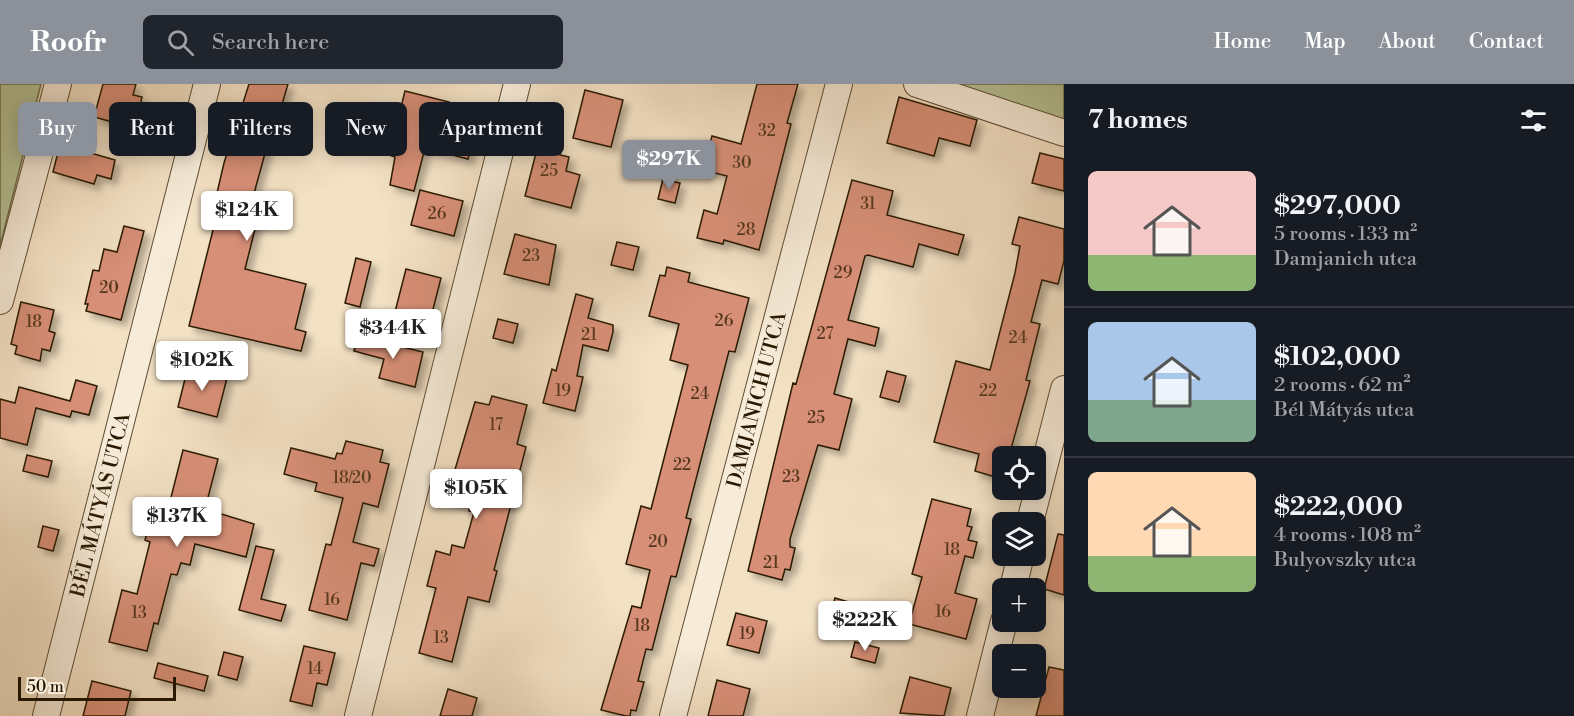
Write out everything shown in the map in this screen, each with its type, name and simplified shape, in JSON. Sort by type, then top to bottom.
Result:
[{"type":"street","points":[[0,301],[58,84]]},
{"type":"street","name":"BÉL MÁTYÁS UTCA","points":[[46,716],[207,84]]},
{"type":"street","points":[[358,716],[517,84]]},
{"type":"street","name":"DAMJANICH UTCA","points":[[674,716],[839,84]]},
{"type":"street","points":[[917,84],[1064,133]]},
{"type":"street","points":[[1033,512],[1064,389]]},
{"type":"street","points":[[980,716],[1001,632]]},
{"type":"green space","points":[[0,84],[41,84],[36,102],[18,102],[18,156],[23,156],[0,246]]},
{"type":"green space","points":[[917,84],[1064,84],[1064,133]]},
{"type":"building","points":[[103,84],[136,84],[133,95],[142,97],[141,102],[109,102],[109,121],[97,118],[97,106]]},
{"type":"building","points":[[249,84],[288,84],[283,102],[243,102]]},
{"type":"building","points":[[757,84],[798,84],[787,123],[791,124],[759,250],[724,240],[723,244],[697,238],[704,210],[717,214],[727,176],[703,170],[712,136],[741,144]]},
{"type":"building","points":[[585,90],[623,100],[611,147],[573,138]]},
{"type":"building","points":[[405,91],[449,102],[419,102],[419,156],[423,156],[414,191],[390,185],[395,157],[392,156],[407,156],[407,102],[402,102]]},
{"type":"building","points":[[899,97],[977,120],[970,146],[939,138],[934,156],[887,143]]},
{"type":"building","points":[[1040,153],[1064,159],[1064,191],[1032,183]]},
{"type":"building","points":[[97,155],[115,160],[111,179],[97,175],[94,184],[53,172],[57,156]]},
{"type":"building","points":[[226,156],[264,156],[247,219],[257,221],[245,269],[306,284],[295,329],[306,332],[301,351],[189,326],[222,194],[217,193]]},
{"type":"building","points":[[535,156],[569,157],[566,171],[580,175],[571,208],[525,196]]},
{"type":"building","points":[[663,179],[680,183],[675,203],[658,199]]},
{"type":"building","points":[[852,180],[893,191],[887,215],[964,235],[958,255],[919,244],[913,267],[865,256],[848,320],[879,328],[875,346],[848,339],[834,394],[852,399],[839,450],[818,445],[790,539],[790,547],[795,548],[790,570],[785,569],[782,580],[748,571],[793,383],[796,384]]},
{"type":"building","points":[[420,190],[463,201],[454,236],[411,225]]},
{"type":"building","points":[[1019,217],[1064,229],[1064,261],[1058,284],[1042,280],[1031,322],[1040,324],[1026,380],[1030,381],[1012,446],[992,446],[992,476],[975,471],[979,454],[934,442],[956,361],[990,370],[1020,246],[1012,244]]},
{"type":"building","points":[[124,226],[144,231],[121,320],[86,311],[88,304],[85,304],[93,270],[99,271],[104,249],[117,252]]},
{"type":"building","points":[[515,234],[556,245],[549,285],[504,274]]},
{"type":"building","points":[[617,242],[639,247],[633,270],[611,265]]},
{"type":"building","points":[[356,258],[371,262],[360,307],[345,303]]},
{"type":"building","points":[[667,267],[690,273],[688,282],[749,298],[735,352],[729,351],[686,518],[691,519],[676,577],[671,576],[652,650],[646,649],[638,681],[644,682],[636,711],[631,710],[630,716],[626,716],[601,710],[632,606],[641,608],[650,570],[626,564],[641,506],[651,509],[688,365],[670,360],[679,324],[649,316],[660,275],[665,276]]},
{"type":"building","points":[[406,269],[441,278],[430,321],[395,312]]},
{"type":"building","points":[[576,294],[593,299],[588,318],[613,325],[613,332],[608,351],[583,345],[577,376],[583,377],[575,411],[543,403],[552,369],[556,371]]},
{"type":"building","points":[[21,302],[54,310],[49,331],[55,333],[50,351],[42,349],[40,361],[15,354],[17,346],[11,344]]},
{"type":"building","points":[[498,319],[518,324],[513,343],[493,338]]},
{"type":"building","points":[[358,336],[423,352],[415,387],[379,378],[384,359],[354,351]]},
{"type":"building","points":[[188,367],[227,378],[217,417],[178,407]]},
{"type":"building","points":[[887,371],[906,376],[899,402],[880,397]]},
{"type":"building","points":[[76,380],[97,386],[89,415],[72,411],[70,417],[36,408],[27,445],[0,438],[0,399],[15,403],[19,387],[70,401]]},
{"type":"building","points":[[492,396],[527,405],[517,444],[526,447],[494,570],[497,571],[489,602],[468,597],[452,662],[419,653],[436,588],[427,586],[436,551],[450,555],[452,545],[464,548],[474,512],[469,511],[470,506],[446,500],[475,402],[489,405]]},
{"type":"building","points":[[346,441],[383,450],[380,462],[389,464],[378,507],[363,503],[353,542],[379,549],[374,566],[361,563],[347,620],[309,610],[326,544],[331,545],[343,498],[315,491],[317,483],[284,474],[291,448],[335,459],[337,453],[342,454]]},
{"type":"building","points":[[183,450],[218,459],[205,509],[254,524],[246,557],[195,544],[190,565],[181,563],[177,575],[171,574],[158,624],[154,623],[147,651],[109,642],[122,590],[137,594],[150,542],[145,540],[150,522],[164,525]]},
{"type":"building","points":[[27,455],[52,461],[48,477],[23,471]]},
{"type":"building","points":[[932,499],[971,509],[967,526],[972,527],[968,540],[977,542],[973,558],[965,556],[955,593],[977,599],[966,639],[909,624],[922,577],[912,574]]},
{"type":"building","points":[[43,526],[59,530],[53,551],[38,547]]},
{"type":"building","points":[[1058,534],[1064,535],[1064,595],[1046,590]]},
{"type":"building","points":[[256,546],[274,550],[261,599],[286,605],[281,621],[239,610]]},
{"type":"building","points":[[835,598],[852,603],[845,632],[827,627]]},
{"type":"building","points":[[736,613],[767,621],[759,653],[727,645]]},
{"type":"building","points":[[855,642],[879,648],[875,663],[851,657]]},
{"type":"building","points":[[304,646],[335,653],[327,685],[317,683],[312,706],[290,701]]},
{"type":"building","points":[[224,652],[243,657],[237,680],[218,675]]},
{"type":"building","points":[[158,663],[208,676],[204,691],[154,678]]},
{"type":"building","points":[[1049,667],[1064,670],[1064,716],[1036,716],[1041,698],[1046,698],[1046,678]]},
{"type":"building","points":[[910,677],[951,688],[944,716],[900,713]]},
{"type":"building","points":[[717,680],[750,689],[743,716],[708,716]]},
{"type":"building","points":[[92,681],[131,691],[125,716],[83,716]]},
{"type":"building","points":[[448,689],[477,698],[472,716],[440,716]]}]
